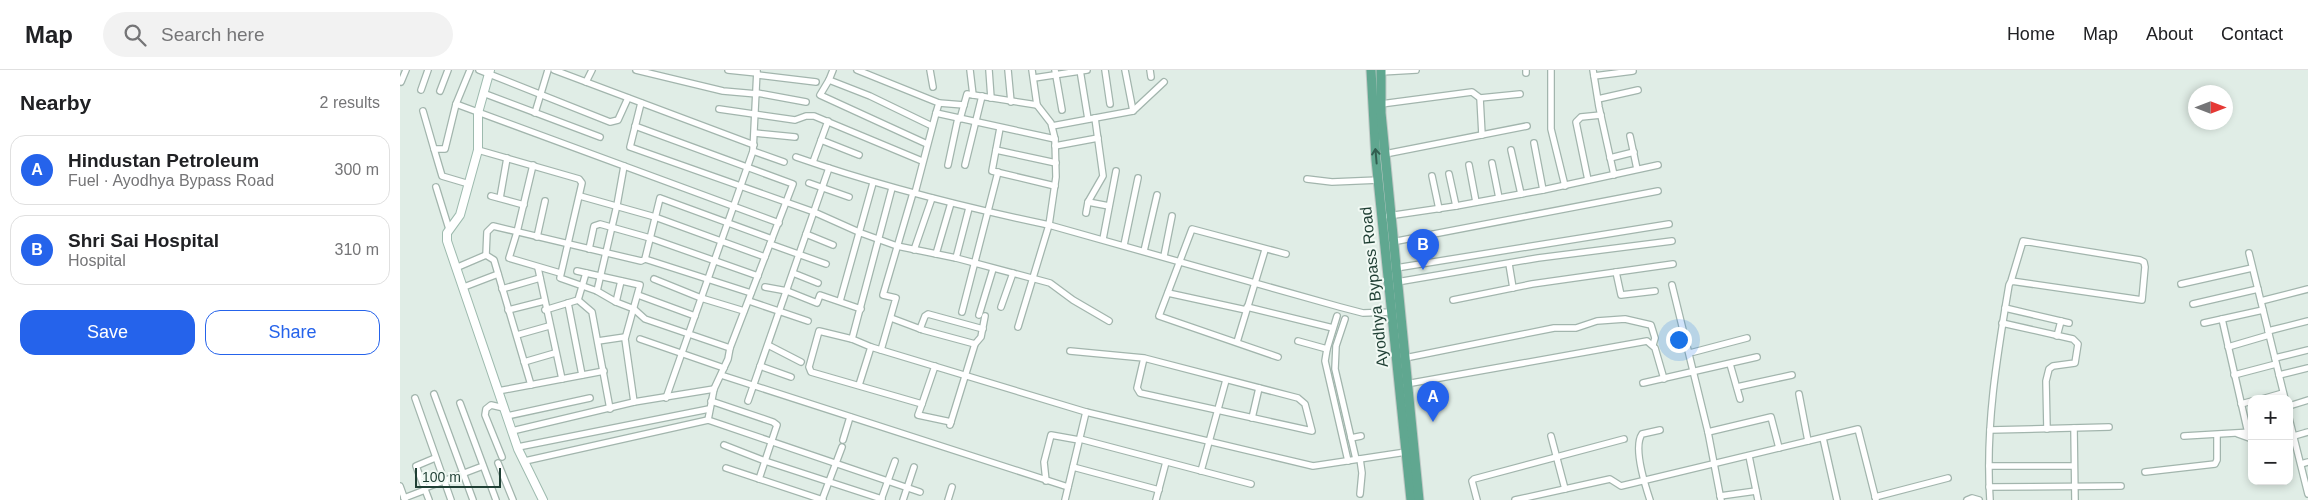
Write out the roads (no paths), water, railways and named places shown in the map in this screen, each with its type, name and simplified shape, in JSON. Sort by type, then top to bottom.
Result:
[{"type":"main road","name":"Ayodhya Bypass Road","points":[[1371,70],[1378,180],[1387,216]]},
{"type":"main road","name":"Ayodhya Bypass Road","points":[[1382,71],[1381,104],[1387,216],[1395,275],[1395,316],[1419,500]]},
{"type":"main road","name":"Ayodhya Bypass Road","points":[[1395,316],[1405,358],[1403,384],[1406,452],[1411,500]]},
{"type":"street","points":[[401,82],[406,70]]},
{"type":"street","points":[[421,90],[428,70]]},
{"type":"street","points":[[440,91],[448,70]]},
{"type":"street","points":[[434,149],[445,149],[456,104],[470,70]]},
{"type":"street","points":[[479,70],[490,72],[614,122],[618,120],[628,98]]},
{"type":"street","points":[[535,113],[548,72],[539,70]]},
{"type":"street","points":[[554,70],[754,148],[784,162]]},
{"type":"street","points":[[586,82],[592,70]]},
{"type":"street","points":[[636,70],[723,91],[806,102]]},
{"type":"street","points":[[728,70],[816,82]]},
{"type":"street","points":[[833,70],[820,95],[927,144]]},
{"type":"street","points":[[856,70],[939,103],[964,104]]},
{"type":"street","points":[[930,70],[933,87]]},
{"type":"street","points":[[970,70],[973,95]]},
{"type":"street","points":[[989,70],[991,98]]},
{"type":"street","points":[[1008,70],[1011,102]]},
{"type":"street","points":[[1018,326],[1049,225],[1055,186],[1055,139],[1052,126],[1037,105],[1032,70]]},
{"type":"street","points":[[1034,78],[1055,73],[1087,70]]},
{"type":"street","points":[[1105,70],[1110,104]]},
{"type":"street","points":[[1125,70],[1133,111]]},
{"type":"street","points":[[1150,70],[1151,78]]},
{"type":"street","points":[[1382,71],[1416,70]]},
{"type":"street","points":[[1552,70],[1551,129],[1565,186]]},
{"type":"street","points":[[1080,71],[1088,119]]},
{"type":"street","points":[[1614,175],[1600,114],[1594,73],[1634,71]]},
{"type":"street","points":[[490,72],[478,113],[478,150],[458,220],[450,229],[447,241],[458,267],[512,431],[543,500]]},
{"type":"street","points":[[666,398],[754,148],[757,73]]},
{"type":"street","points":[[1055,73],[1062,110]]},
{"type":"street","points":[[829,80],[870,96],[932,126]]},
{"type":"street","points":[[1052,126],[1133,111],[1164,82]]},
{"type":"street","points":[[1598,99],[1638,90]]},
{"type":"street","points":[[1381,104],[1472,92],[1480,98],[1520,94]]},
{"type":"street","points":[[483,93],[600,137]]},
{"type":"street","points":[[948,165],[967,94],[1037,105]]},
{"type":"street","points":[[965,165],[982,96]]},
{"type":"street","points":[[1480,98],[1482,135]]},
{"type":"street","points":[[641,103],[630,147],[814,212],[878,240],[1032,277],[1053,284],[1073,300],[1109,321]]},
{"type":"street","points":[[881,350],[896,298],[883,295],[939,103]]},
{"type":"street","points":[[456,104],[779,223]]},
{"type":"street","points":[[719,109],[795,120],[810,116],[828,121],[922,161]]},
{"type":"street","points":[[423,110],[442,176],[468,184]]},
{"type":"street","points":[[936,113],[974,123],[1055,139]]},
{"type":"street","points":[[1588,180],[1576,122],[1578,118],[1600,114]]},
{"type":"street","points":[[1086,213],[1088,202],[1103,176],[1095,118]]},
{"type":"street","points":[[813,162],[828,121]]},
{"type":"street","points":[[635,126],[793,184],[724,368],[714,389],[708,420]]},
{"type":"street","points":[[1384,154],[1527,126]]},
{"type":"street","points":[[1000,128],[992,171],[1055,186]]},
{"type":"street","points":[[755,133],[795,137]]},
{"type":"street","points":[[1630,136],[1637,170]]},
{"type":"street","points":[[1055,146],[1098,138]]},
{"type":"street","points":[[821,140],[859,155]]},
{"type":"street","points":[[1534,142],[1543,190]]},
{"type":"street","points":[[478,150],[579,179],[582,183],[560,278],[597,291],[616,302],[634,309],[645,319],[730,348]]},
{"type":"street","points":[[996,150],[1056,163]]},
{"type":"street","points":[[1512,150],[1521,194]]},
{"type":"street","points":[[1610,158],[1634,152]]},
{"type":"street","points":[[796,157],[873,183],[968,208],[1049,225],[1340,307],[1395,316]]},
{"type":"street","points":[[500,198],[507,158]]},
{"type":"street","points":[[1492,163],[1499,198]]},
{"type":"street","points":[[1469,165],[1476,202]]},
{"type":"street","points":[[1387,216],[1439,209],[1565,186],[1658,165]]},
{"type":"street","points":[[533,166],[517,232],[508,258],[560,274]]},
{"type":"street","points":[[597,291],[624,166]]},
{"type":"street","points":[[748,401],[829,168]]},
{"type":"street","points":[[962,312],[976,264],[998,172]]},
{"type":"street","points":[[1103,176],[1115,174],[1103,240]]},
{"type":"street","points":[[1448,174],[1456,206]]},
{"type":"street","points":[[1432,176],[1439,209]]},
{"type":"street","points":[[1124,245],[1138,178]]},
{"type":"street","points":[[1307,179],[1332,182],[1378,180]]},
{"type":"street","points":[[809,183],[849,197]]},
{"type":"street","points":[[840,301],[861,233],[873,183]]},
{"type":"street","points":[[436,186],[450,229]]},
{"type":"street","points":[[852,339],[892,188]]},
{"type":"street","points":[[1390,243],[1658,191]]},
{"type":"street","points":[[1144,251],[1157,195]]},
{"type":"street","points":[[491,196],[524,205]]},
{"type":"street","points":[[580,196],[655,217],[765,257]]},
{"type":"street","points":[[645,260],[660,198],[799,255],[826,264]]},
{"type":"street","points":[[914,250],[932,198]]},
{"type":"street","points":[[537,237],[545,201]]},
{"type":"street","points":[[1088,202],[1109,206]]},
{"type":"street","points":[[936,254],[951,203]]},
{"type":"street","points":[[956,258],[968,208]]},
{"type":"street","points":[[1164,256],[1172,216]]},
{"type":"street","points":[[589,249],[594,226],[600,224],[715,259],[758,276]]},
{"type":"street","points":[[1395,275],[1669,224]]},
{"type":"street","points":[[486,255],[485,245],[490,228],[493,226],[605,253],[642,261],[645,260],[751,293]]},
{"type":"street","points":[[1278,357],[1159,316],[1192,229],[1265,250],[1286,254]]},
{"type":"street","points":[[806,234],[833,245]]},
{"type":"street","points":[[1395,275],[1509,264],[1672,241]]},
{"type":"street","points":[[1990,500],[1990,430],[2002,323],[2010,281],[2024,241],[2140,260],[2144,262],[2145,267],[2142,300],[2010,281]]},
{"type":"street","points":[[1237,342],[1265,250]]},
{"type":"street","points":[[2249,254],[2284,395]]},
{"type":"street","points":[[458,267],[486,255]]},
{"type":"street","points":[[486,255],[494,260],[531,385]]},
{"type":"street","points":[[1509,264],[1513,288]]},
{"type":"street","points":[[1453,300],[1513,288],[1673,264]]},
{"type":"street","points":[[538,268],[545,310],[562,380]]},
{"type":"street","points":[[2181,284],[2252,268]]},
{"type":"street","points":[[935,366],[918,415],[951,423],[975,344],[981,337],[982,315],[993,269]]},
{"type":"street","points":[[577,271],[640,286],[625,337],[634,402]]},
{"type":"street","points":[[1616,272],[1620,295],[1655,291]]},
{"type":"street","points":[[578,300],[586,273]]},
{"type":"street","points":[[792,273],[818,284]]},
{"type":"street","points":[[1001,307],[1013,273]]},
{"type":"street","points":[[464,287],[498,274]]},
{"type":"street","points":[[502,290],[540,278]]},
{"type":"street","points":[[654,279],[701,298],[744,311]]},
{"type":"street","points":[[616,302],[621,281]]},
{"type":"street","points":[[1672,285],[1690,353],[1721,498],[1756,490]]},
{"type":"street","points":[[765,287],[787,291],[817,304],[820,295],[861,309]]},
{"type":"street","points":[[2193,304],[2258,289]]},
{"type":"street","points":[[2261,301],[2308,289]]},
{"type":"street","points":[[1168,293],[1333,328]]},
{"type":"street","points":[[638,295],[695,316]]},
{"type":"street","points":[[545,310],[578,300]]},
{"type":"street","points":[[578,300],[592,312],[610,409]]},
{"type":"street","points":[[508,310],[544,301]]},
{"type":"street","points":[[749,301],[808,321]]},
{"type":"street","points":[[568,303],[582,375]]},
{"type":"street","points":[[2005,308],[2069,323]]},
{"type":"street","points":[[2204,323],[2263,310]]},
{"type":"street","points":[[920,329],[925,316],[928,314],[982,329]]},
{"type":"street","points":[[1337,316],[1325,361],[1348,460]]},
{"type":"street","points":[[891,318],[920,329],[975,344]]},
{"type":"street","points":[[1345,318],[1336,346],[1335,368],[1351,438],[1362,473],[1360,494]]},
{"type":"street","points":[[1405,358],[1554,328],[1576,328],[1597,321],[1625,319],[1652,326],[1655,338],[1653,345],[1664,379]]},
{"type":"street","points":[[2222,319],[2241,404],[2248,427]]},
{"type":"street","points":[[2057,336],[2061,321]]},
{"type":"street","points":[[2228,346],[2308,321]]},
{"type":"street","points":[[2002,323],[2077,341],[2077,360],[2072,364],[2053,366],[2047,374],[2047,429]]},
{"type":"street","points":[[517,336],[550,326]]},
{"type":"street","points":[[922,404],[810,372],[809,367],[819,331],[852,339],[871,347],[1086,412],[1314,466],[1406,452]]},
{"type":"street","points":[[598,341],[625,337]]},
{"type":"street","points":[[1690,353],[1747,338]]},
{"type":"street","points":[[640,339],[724,368]]},
{"type":"street","points":[[1298,341],[1327,349]]},
{"type":"street","points":[[1403,384],[1647,342],[1653,345]]},
{"type":"street","points":[[768,346],[801,362]]},
{"type":"street","points":[[860,385],[871,347]]},
{"type":"street","points":[[2234,375],[2308,350]]},
{"type":"street","points":[[1070,351],[1144,358],[1302,399],[1312,429],[1311,431],[1140,393],[1137,388],[1144,358]]},
{"type":"street","points":[[524,362],[555,353]]},
{"type":"street","points":[[1643,383],[1694,373],[1757,357]]},
{"type":"street","points":[[1730,364],[1740,399]]},
{"type":"street","points":[[760,366],[791,377]]},
{"type":"street","points":[[1328,372],[1335,368]]},
{"type":"street","points":[[2279,375],[2308,368]]},
{"type":"street","points":[[498,392],[604,371]]},
{"type":"street","points":[[721,375],[1068,487]]},
{"type":"street","points":[[1737,387],[1792,375]]},
{"type":"street","points":[[1201,471],[1226,380]]},
{"type":"street","points":[[1252,418],[1259,388]]},
{"type":"street","points":[[512,431],[634,402],[714,389]]},
{"type":"street","points":[[434,394],[473,500]]},
{"type":"street","points":[[1799,394],[1808,441]]},
{"type":"street","points":[[415,398],[451,500]]},
{"type":"street","points":[[507,416],[590,398]]},
{"type":"street","points":[[2293,405],[2308,400]]},
{"type":"street","points":[[711,401],[777,425],[759,479]]},
{"type":"street","points":[[2241,404],[2248,402]]},
{"type":"street","points":[[460,403],[496,500]]},
{"type":"street","points":[[502,457],[485,415],[486,409],[491,405],[504,408]]},
{"type":"street","points":[[518,447],[709,409]]},
{"type":"street","points":[[1065,500],[1086,412]]},
{"type":"street","points":[[1708,432],[1771,416],[1779,448]]},
{"type":"street","points":[[726,468],[823,500],[850,418]]},
{"type":"street","points":[[525,462],[708,420],[920,492]]},
{"type":"street","points":[[1990,430],[2109,427]]},
{"type":"street","points":[[2074,428],[2075,500]]},
{"type":"street","points":[[1515,500],[1610,478],[1621,486],[1858,429],[1876,498],[1948,478]]},
{"type":"street","points":[[1650,500],[1644,480],[1639,446],[1640,436],[1646,432],[1660,430]]},
{"type":"street","points":[[2293,438],[2308,432]]},
{"type":"street","points":[[2184,436],[2248,433]]},
{"type":"street","points":[[2238,434],[2248,438]]},
{"type":"street","points":[[1046,481],[1044,462],[1050,435],[1079,440],[1251,484]]},
{"type":"street","points":[[2145,472],[2215,464],[2217,460],[2217,435]]},
{"type":"street","points":[[1351,438],[1361,436]]},
{"type":"street","points":[[1551,436],[1565,489]]},
{"type":"street","points":[[1823,438],[1838,500]]},
{"type":"street","points":[[1477,500],[1472,481],[1474,479],[1624,440]]},
{"type":"street","points":[[2293,440],[2306,476],[2308,494]]},
{"type":"street","points":[[724,445],[765,462],[829,481],[882,500],[895,461]]},
{"type":"street","points":[[1749,456],[1758,500]]},
{"type":"street","points":[[429,500],[416,466],[435,458]]},
{"type":"street","points":[[1156,500],[1166,462]]},
{"type":"street","points":[[2301,464],[2308,462]]},
{"type":"street","points":[[498,463],[513,500]]},
{"type":"street","points":[[400,486],[405,499],[483,466]]},
{"type":"street","points":[[1989,466],[2074,466]]},
{"type":"street","points":[[903,500],[914,467]]},
{"type":"street","points":[[1073,467],[1159,490]]},
{"type":"street","points":[[1989,488],[2074,485],[2121,486]]},
{"type":"street","points":[[948,500],[952,487]]},
{"type":"street","points":[[1967,500],[1975,498],[1979,500]]},
{"type":"place","name":"Shri Sai Hospital","points":[[1423,270]]},
{"type":"place","name":"Hindustan Petroleum","points":[[1433,422]]}]
